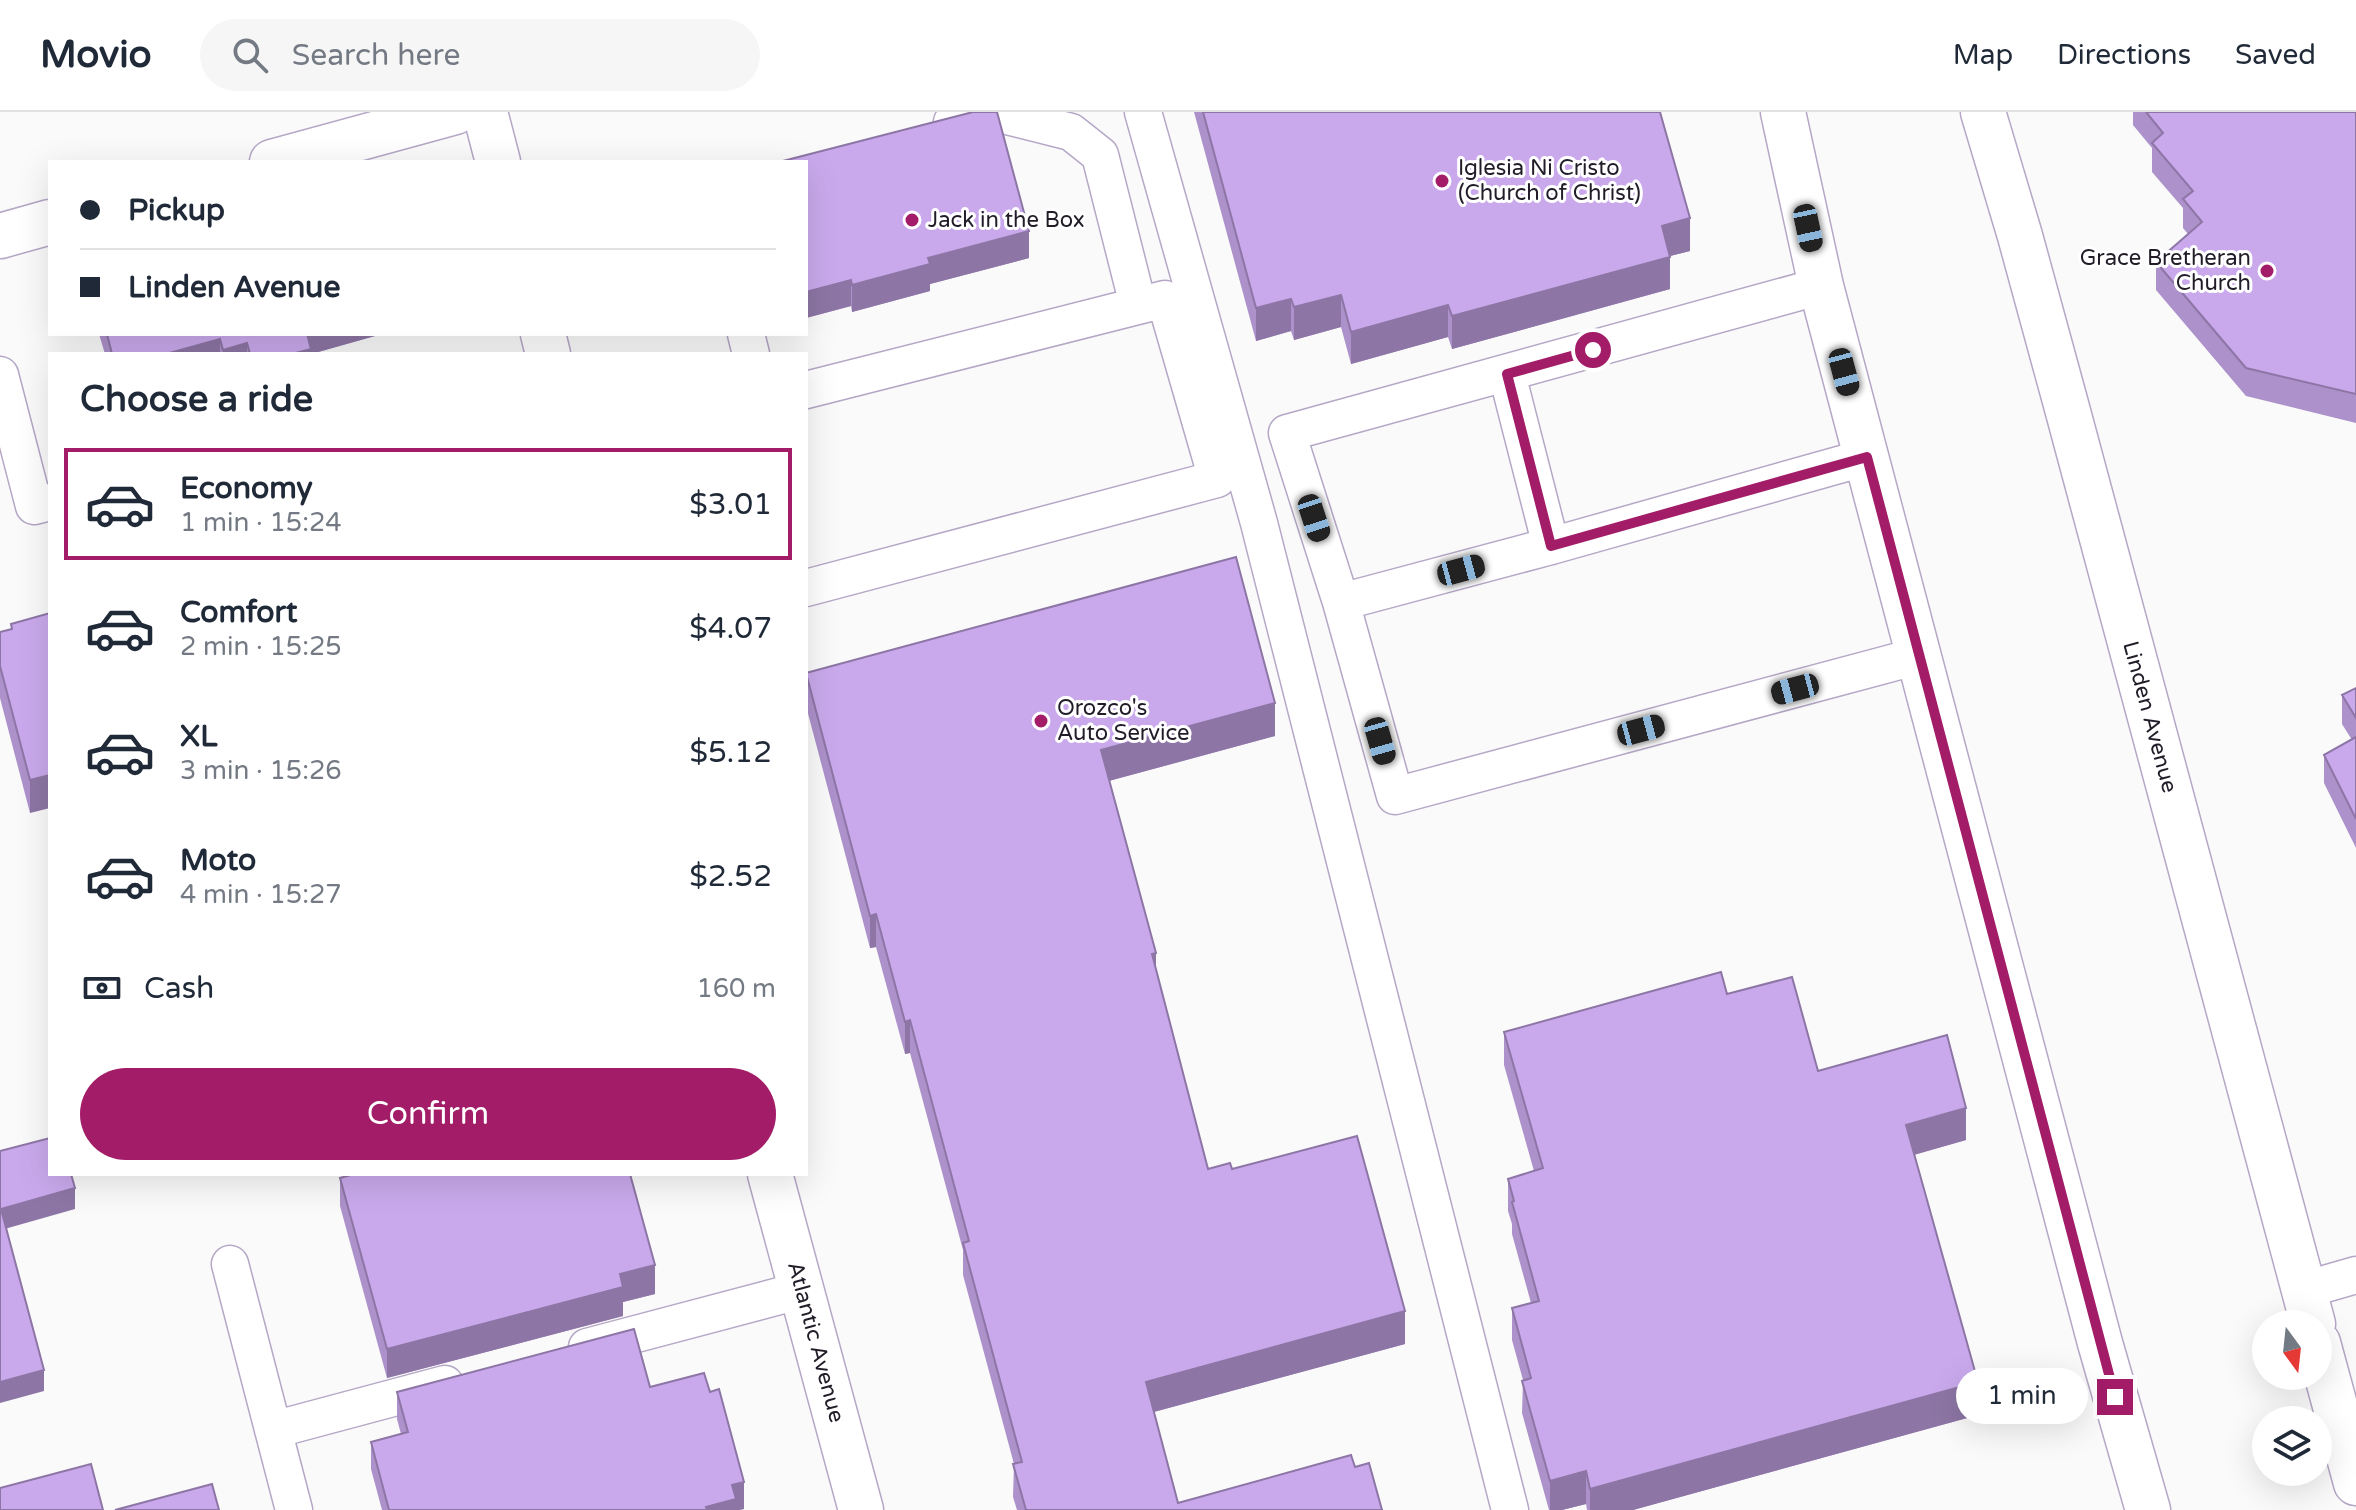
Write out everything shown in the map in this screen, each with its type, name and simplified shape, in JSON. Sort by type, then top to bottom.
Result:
[{"type":"street","points":[[279,160],[455,112]]},
{"type":"street","points":[[485,112],[497,160]]},
{"type":"street","points":[[1783,112],[1821,286],[2142,1509]]},
{"type":"street","name":"Linden Avenue","points":[[1983,112],[2067,408],[2308,1307]]},
{"type":"street","points":[[0,236],[48,223]]},
{"type":"street","name":"Atlantic Avenue","points":[[771,1176],[861,1510]]},
{"type":"street","points":[[2331,1390],[2356,1483]]},
{"type":"lane","points":[[915,132],[991,112],[1071,132],[1100,155],[1138,305]]},
{"type":"lane","points":[[1143,112],[1259,523],[1510,1510]]},
{"type":"lane","points":[[1821,286],[1287,433],[1341,602],[1395,796],[1918,656]]},
{"type":"lane","points":[[808,389],[1165,299],[1217,479],[809,577]]},
{"type":"lane","points":[[1507,374],[1551,546]]},
{"type":"lane","points":[[0,375],[34,506],[48,502]]},
{"type":"lane","points":[[1341,602],[1867,457]]},
{"type":"lane","points":[[230,1264],[294,1510]]},
{"type":"lane","points":[[2308,1307],[2356,1275]]},
{"type":"lane","points":[[560,1354],[802,1290]]},
{"type":"lane","points":[[273,1430],[469,1378]]},
{"type":"building","name":"Jack in the Box","points":[[973,112],[997,112],[1029,231],[928,258],[930,264],[852,285],[851,280],[808,291],[808,160],[787,160]]},
{"type":"building","name":"Iglesia Ni Cristo (Church of Christ)","points":[[1203,112],[1660,112],[1690,218],[1662,226],[1670,257],[1452,316],[1448,305],[1351,332],[1341,295],[1294,307],[1291,299],[1256,308]]},
{"type":"building","name":"Grace Bretheran Church","points":[[2146,112],[2356,112],[2356,394],[2246,368],[2156,262],[2202,222],[2183,199],[2193,191],[2152,143],[2163,133]]},
{"type":"building","points":[[108,336],[308,336],[311,349],[300,352],[249,352],[247,343],[223,350],[220,339],[173,352],[112,352]]},
{"type":"building","points":[[1236,557],[1275,703],[1101,750],[1156,953],[1152,954],[1208,1169],[1230,1163],[1232,1169],[1357,1136],[1405,1311],[1146,1382],[1178,1503],[1351,1455],[1355,1467],[1369,1463],[1382,1510],[1026,1510],[1013,1464],[1022,1462],[963,1243],[969,1241],[910,1020],[905,1022],[876,914],[870,916],[808,672]]},
{"type":"building","points":[[48,614],[48,776],[30,780],[0,666],[0,632],[12,629],[11,624]]},
{"type":"building","points":[[2356,688],[2356,718],[2342,695]]},
{"type":"building","points":[[2356,737],[2356,819],[2324,755]]},
{"type":"building","points":[[1721,972],[1727,994],[1792,977],[1818,1071],[1947,1035],[1966,1108],[1906,1125],[1978,1382],[1590,1489],[1586,1471],[1550,1481],[1522,1381],[1531,1378],[1512,1308],[1539,1301],[1508,1179],[1543,1168],[1504,1032]]},
{"type":"building","points":[[48,1139],[48,1176],[72,1176],[75,1188],[1,1209],[44,1370],[0,1382],[0,1151]]},
{"type":"building","points":[[631,1176],[655,1265],[620,1274],[623,1287],[387,1349],[340,1178]]},
{"type":"building","points":[[634,1329],[650,1387],[704,1373],[710,1392],[719,1389],[744,1482],[732,1485],[736,1499],[706,1507],[707,1510],[389,1510],[371,1442],[408,1432],[397,1392]]},
{"type":"building","points":[[91,1464],[103,1510],[0,1510],[0,1488]]},
{"type":"building","points":[[212,1484],[219,1510],[115,1510]]},
{"type":"place","name":"Iglesia Ni Cristo (Church of Christ)","points":[[1442,181]]},
{"type":"place","name":"Jack in the Box","points":[[912,220]]},
{"type":"place","name":"Grace Bretheran Church","points":[[2267,271]]},
{"type":"place","name":"Orozco's Auto Service","points":[[1041,721]]},
{"type":"route","points":[[1593,350],[1507,374],[1551,546],[1867,457],[2115,1397]]}]
